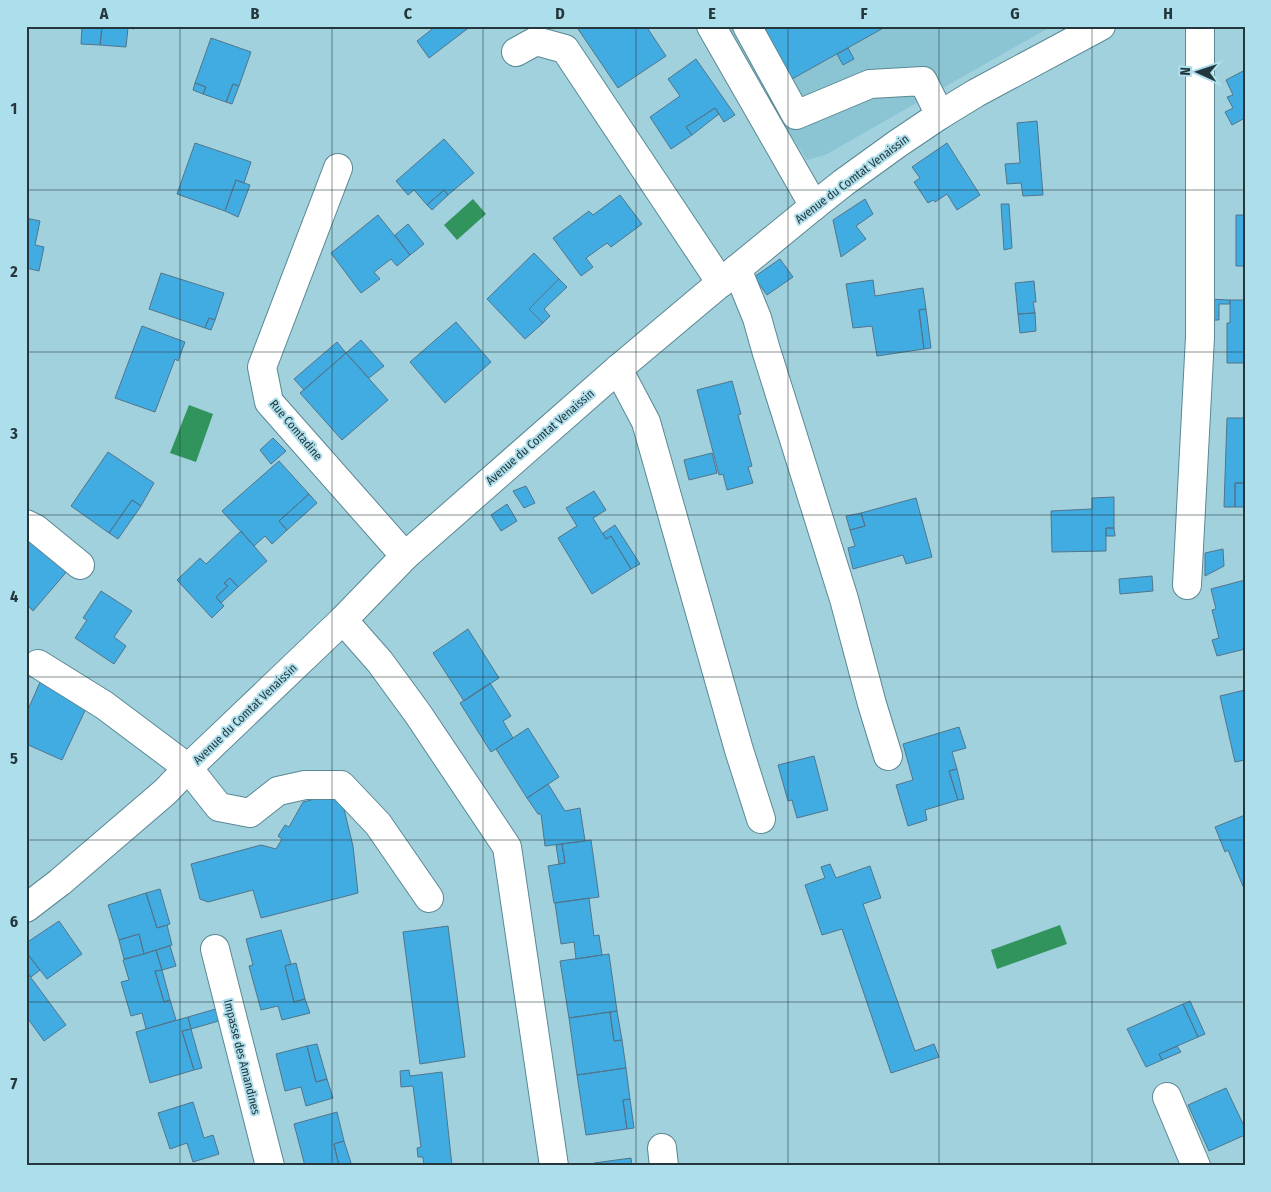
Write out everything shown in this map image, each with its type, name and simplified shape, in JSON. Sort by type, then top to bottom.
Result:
[{"type":"main road","points":[[711,26],[814,206]]},
{"type":"main road","points":[[747,26],[796,114],[870,84],[923,81],[940,115]]},
{"type":"main road","name":"Avenue du Comtat Venaissin","points":[[26,908],[60,882],[158,798],[343,620],[406,556],[618,369],[814,206],[858,172],[940,115],[976,93],[1101,26]]},
{"type":"main road","points":[[1187,585],[1200,337],[1200,26]]},
{"type":"main road","points":[[516,52],[536,41],[565,49],[729,276],[757,318],[844,599],[888,756]]},
{"type":"main road","name":"Rue Comtadine","points":[[338,168],[262,367],[269,402],[406,556]]},
{"type":"main road","points":[[618,369],[646,422],[738,750],[761,819]]},
{"type":"main road","points":[[26,524],[36,529],[80,565]]},
{"type":"main road","points":[[343,620],[380,662],[418,714],[507,847],[554,1166]]},
{"type":"main road","points":[[38,664],[104,705],[188,768],[219,807],[250,813],[278,792],[305,785],[340,785],[378,824],[429,898]]},
{"type":"main road","name":"Impasse des Amandines","points":[[215,949],[270,1166]]},
{"type":"main road","points":[[1167,1097],[1196,1166]]},
{"type":"shaded area","points":[[718,26],[1052,26],[825,155],[807,160]]},
{"type":"shaded area","points":[[473,199],[486,214],[457,240],[444,225]]},
{"type":"shaded area","points":[[189,405],[213,414],[196,462],[170,453]]},
{"type":"shaded area","points":[[1060,925],[1067,944],[997,969],[991,950]]},
{"type":"building","points":[[82,26],[102,26],[100,45],[81,44]]},
{"type":"building","points":[[102,26],[134,26],[134,29],[128,28],[126,47],[100,45]]},
{"type":"building","points":[[436,26],[471,26],[429,58],[417,41]]},
{"type":"building","points":[[576,26],[646,26],[666,56],[618,88]]},
{"type":"building","points":[[763,26],[887,26],[792,79]]},
{"type":"building","points":[[211,38],[251,52],[239,86],[233,84],[226,102],[203,94],[206,87],[195,83]]},
{"type":"building","points":[[848,48],[854,59],[843,65],[837,54]]},
{"type":"building","points":[[696,59],[735,115],[724,122],[715,108],[686,127],[692,135],[671,149],[650,117],[680,96],[668,79]]},
{"type":"building","points":[[1245,70],[1245,118],[1232,125],[1225,112],[1233,108],[1227,97],[1233,95],[1226,80]]},
{"type":"building","points":[[195,83],[206,87],[203,94],[193,90]]},
{"type":"building","points":[[233,84],[239,86],[232,104],[226,102]]},
{"type":"building","points":[[715,108],[719,114],[692,135],[686,127]]},
{"type":"building","points":[[1037,121],[1043,195],[1023,196],[1021,183],[1007,184],[1005,164],[1020,163],[1017,123]]},
{"type":"building","points":[[444,139],[474,173],[448,195],[444,190],[427,205],[414,190],[408,195],[396,181]]},
{"type":"building","points":[[195,143],[251,162],[244,183],[236,180],[225,211],[177,194]]},
{"type":"building","points":[[947,143],[980,195],[957,210],[947,194],[935,202],[933,200],[928,203],[914,182],[920,178],[912,167]]},
{"type":"building","points":[[236,180],[250,185],[238,217],[225,211]]},
{"type":"building","points":[[444,190],[448,195],[432,210],[427,205]]},
{"type":"building","points":[[620,195],[642,224],[611,247],[607,243],[586,258],[593,267],[581,276],[553,238],[589,211],[593,215]]},
{"type":"building","points":[[865,199],[873,214],[856,226],[866,239],[841,257],[833,220]]},
{"type":"building","points":[[1001,204],[1009,204],[1012,248],[1004,250]]},
{"type":"building","points":[[378,215],[410,255],[397,266],[391,259],[374,272],[380,279],[361,293],[331,253]]},
{"type":"building","points":[[1236,215],[1245,215],[1245,266],[1236,266]]},
{"type":"building","points":[[26,218],[40,221],[35,245],[44,247],[39,271],[26,268]]},
{"type":"building","points":[[408,224],[424,244],[410,255],[395,235]]},
{"type":"building","points":[[534,253],[559,279],[529,309],[543,323],[525,339],[487,299]]},
{"type":"building","points":[[780,259],[793,277],[767,295],[754,277]]},
{"type":"building","points":[[161,273],[224,293],[215,320],[209,318],[205,328],[149,309]]},
{"type":"building","points":[[559,279],[567,287],[544,309],[550,316],[543,323],[529,309]]},
{"type":"building","points":[[873,280],[875,296],[923,288],[926,309],[919,310],[924,349],[877,356],[872,326],[853,328],[846,284]]},
{"type":"building","points":[[1034,281],[1036,302],[1033,302],[1035,313],[1018,314],[1015,283]]},
{"type":"building","points":[[1208,299],[1230,300],[1230,304],[1219,304],[1219,320],[1208,320]]},
{"type":"building","points":[[1230,300],[1245,300],[1245,363],[1227,363],[1227,323],[1230,323]]},
{"type":"building","points":[[926,309],[931,348],[924,349],[919,310]]},
{"type":"building","points":[[1035,313],[1036,331],[1020,333],[1018,314]]},
{"type":"building","points":[[209,318],[215,320],[211,330],[205,328]]},
{"type":"building","points":[[456,322],[491,362],[445,403],[410,362]]},
{"type":"building","points":[[142,326],[185,342],[178,361],[175,359],[155,412],[115,398]]},
{"type":"building","points":[[361,340],[384,366],[369,378],[346,353]]},
{"type":"building","points":[[337,342],[346,353],[304,390],[294,379]]},
{"type":"building","points":[[346,353],[388,400],[342,440],[300,393]]},
{"type":"building","points":[[732,381],[741,414],[738,415],[752,466],[748,467],[753,483],[727,490],[723,474],[719,475],[697,390]]},
{"type":"building","points":[[1227,418],[1245,418],[1245,483],[1235,483],[1235,507],[1224,507]]},
{"type":"building","points":[[273,438],[286,451],[271,464],[260,450]]},
{"type":"building","points":[[108,452],[154,483],[141,506],[132,500],[109,533],[71,506]]},
{"type":"building","points":[[712,453],[717,473],[689,480],[684,460]]},
{"type":"building","points":[[279,461],[309,494],[279,521],[287,530],[272,544],[265,536],[254,546],[222,511]]},
{"type":"building","points":[[1235,483],[1245,483],[1245,507],[1235,507]]},
{"type":"building","points":[[526,486],[535,503],[524,508],[513,491]]},
{"type":"building","points":[[594,491],[606,510],[593,518],[606,539],[611,536],[631,569],[592,594],[558,538],[577,526],[566,508]]},
{"type":"building","points":[[309,494],[317,503],[287,530],[279,521]]},
{"type":"building","points":[[1114,497],[1114,528],[1106,528],[1106,551],[1052,552],[1051,511],[1092,509],[1092,498]]},
{"type":"building","points":[[916,498],[932,557],[906,564],[903,555],[853,569],[848,548],[855,546],[850,530],[865,526],[861,513]]},
{"type":"building","points":[[132,500],[141,506],[118,539],[109,533]]},
{"type":"building","points":[[507,504],[517,521],[501,531],[491,515]]},
{"type":"building","points":[[861,513],[865,526],[850,530],[846,516]]},
{"type":"building","points":[[615,525],[640,564],[631,569],[611,536],[606,539],[603,533]]},
{"type":"building","points":[[1106,528],[1114,528],[1115,536],[1106,536]]},
{"type":"building","points":[[241,531],[267,561],[238,587],[230,578],[224,583],[228,586],[216,597],[224,606],[212,618],[177,580],[200,558],[206,564]]},
{"type":"building","points":[[26,533],[69,569],[33,611],[26,604]]},
{"type":"building","points":[[1223,549],[1224,566],[1205,576],[1205,553]]},
{"type":"building","points":[[1152,576],[1153,591],[1120,594],[1119,579]]},
{"type":"building","points":[[230,578],[238,587],[221,603],[216,597],[228,586],[224,583]]},
{"type":"building","points":[[1245,580],[1245,649],[1217,656],[1212,640],[1219,638],[1212,610],[1216,609],[1211,589]]},
{"type":"building","points":[[101,591],[132,611],[114,637],[126,646],[114,664],[75,638],[87,620],[83,618]]},
{"type":"building","points":[[468,629],[499,678],[464,701],[433,653]]},
{"type":"building","points":[[41,680],[89,702],[62,760],[26,744],[26,714]]},
{"type":"building","points":[[490,683],[511,716],[503,721],[513,738],[491,752],[460,703]]},
{"type":"building","points":[[1245,690],[1245,760],[1235,762],[1220,696]]},
{"type":"building","points":[[959,727],[966,748],[952,752],[957,769],[949,771],[958,800],[925,810],[927,820],[908,826],[896,785],[913,780],[903,744]]},
{"type":"building","points":[[528,728],[559,777],[527,798],[496,749]]},
{"type":"building","points":[[814,756],[828,810],[797,818],[792,800],[788,801],[778,765]]},
{"type":"building","points":[[957,769],[964,799],[958,800],[949,771]]},
{"type":"building","points":[[548,784],[565,811],[580,808],[585,841],[545,846],[541,814],[538,814],[527,798]]},
{"type":"building","points":[[340,793],[353,846],[358,893],[261,918],[253,890],[208,902],[200,899],[191,864],[261,845],[276,849],[282,839],[278,836],[285,825],[289,827],[303,802]]},
{"type":"building","points":[[1245,815],[1245,891],[1228,850],[1225,852],[1215,827]]},
{"type":"building","points":[[591,840],[599,897],[554,903],[548,866],[565,863],[562,844]]},
{"type":"building","points":[[562,844],[565,863],[559,864],[556,845]]},
{"type":"building","points":[[830,864],[836,878],[870,866],[881,898],[863,904],[915,1051],[934,1044],[939,1057],[891,1073],[842,929],[822,935],[805,885],[825,878],[821,867]]},
{"type":"building","points":[[160,889],[170,924],[157,928],[146,893]]},
{"type":"building","points":[[146,893],[157,928],[167,925],[172,945],[144,954],[139,934],[119,940],[108,905]]},
{"type":"building","points":[[589,898],[594,936],[599,935],[602,955],[576,959],[574,942],[561,944],[555,903]]},
{"type":"building","points":[[59,921],[82,954],[47,979],[26,952],[26,943]]},
{"type":"building","points":[[448,926],[465,1057],[420,1064],[403,932]]},
{"type":"building","points":[[281,930],[291,964],[285,966],[294,1002],[305,999],[310,1013],[282,1020],[278,1006],[261,1010],[249,966],[253,965],[246,939]]},
{"type":"building","points":[[139,934],[144,954],[124,959],[119,940]]},
{"type":"building","points":[[170,946],[176,966],[162,970],[156,950]]},
{"type":"building","points":[[156,950],[162,970],[155,971],[164,1002],[170,1000],[176,1020],[146,1029],[142,1013],[131,1016],[121,982],[129,980],[123,960]]},
{"type":"building","points":[[26,952],[40,970],[31,977],[26,971]]},
{"type":"building","points":[[609,954],[617,1011],[569,1018],[560,961]]},
{"type":"building","points":[[296,963],[305,999],[294,1002],[285,966]]},
{"type":"building","points":[[162,970],[170,1000],[164,1002],[155,971]]},
{"type":"building","points":[[26,971],[66,1025],[44,1041],[26,1016]]},
{"type":"building","points":[[1190,1001],[1205,1034],[1198,1037],[1183,1004]]},
{"type":"building","points":[[1183,1004],[1198,1037],[1159,1054],[1162,1060],[1146,1067],[1127,1029]]},
{"type":"building","points":[[219,1008],[222,1020],[191,1029],[188,1017]]},
{"type":"building","points":[[617,1011],[622,1040],[614,1041],[610,1012]]},
{"type":"building","points":[[610,1012],[614,1041],[622,1040],[626,1068],[577,1075],[569,1018]]},
{"type":"building","points":[[188,1017],[191,1029],[182,1031],[194,1070],[150,1083],[136,1032]]},
{"type":"building","points":[[191,1029],[202,1068],[194,1070],[182,1031]]},
{"type":"building","points":[[317,1044],[327,1079],[316,1082],[307,1046]]},
{"type":"building","points":[[307,1046],[316,1082],[327,1079],[333,1098],[306,1106],[301,1087],[285,1091],[276,1054]]},
{"type":"building","points":[[1177,1046],[1181,1052],[1162,1060],[1159,1054]]},
{"type":"building","points":[[626,1068],[630,1099],[623,1100],[627,1129],[586,1135],[577,1075]]},
{"type":"building","points":[[409,1070],[410,1076],[442,1072],[452,1166],[424,1166],[423,1157],[418,1157],[417,1148],[421,1147],[413,1086],[401,1087],[400,1071]]},
{"type":"building","points":[[1226,1088],[1245,1128],[1245,1135],[1209,1151],[1188,1105]]},
{"type":"building","points":[[630,1099],[634,1128],[627,1129],[623,1100]]},
{"type":"building","points":[[193,1102],[204,1138],[213,1135],[219,1154],[193,1162],[187,1143],[170,1149],[158,1113]]},
{"type":"building","points":[[337,1112],[344,1141],[334,1144],[339,1166],[305,1166],[294,1124]]},
{"type":"building","points":[[344,1141],[352,1166],[339,1166],[334,1144]]},
{"type":"building","points":[[631,1158],[632,1166],[594,1166],[594,1163]]}]
